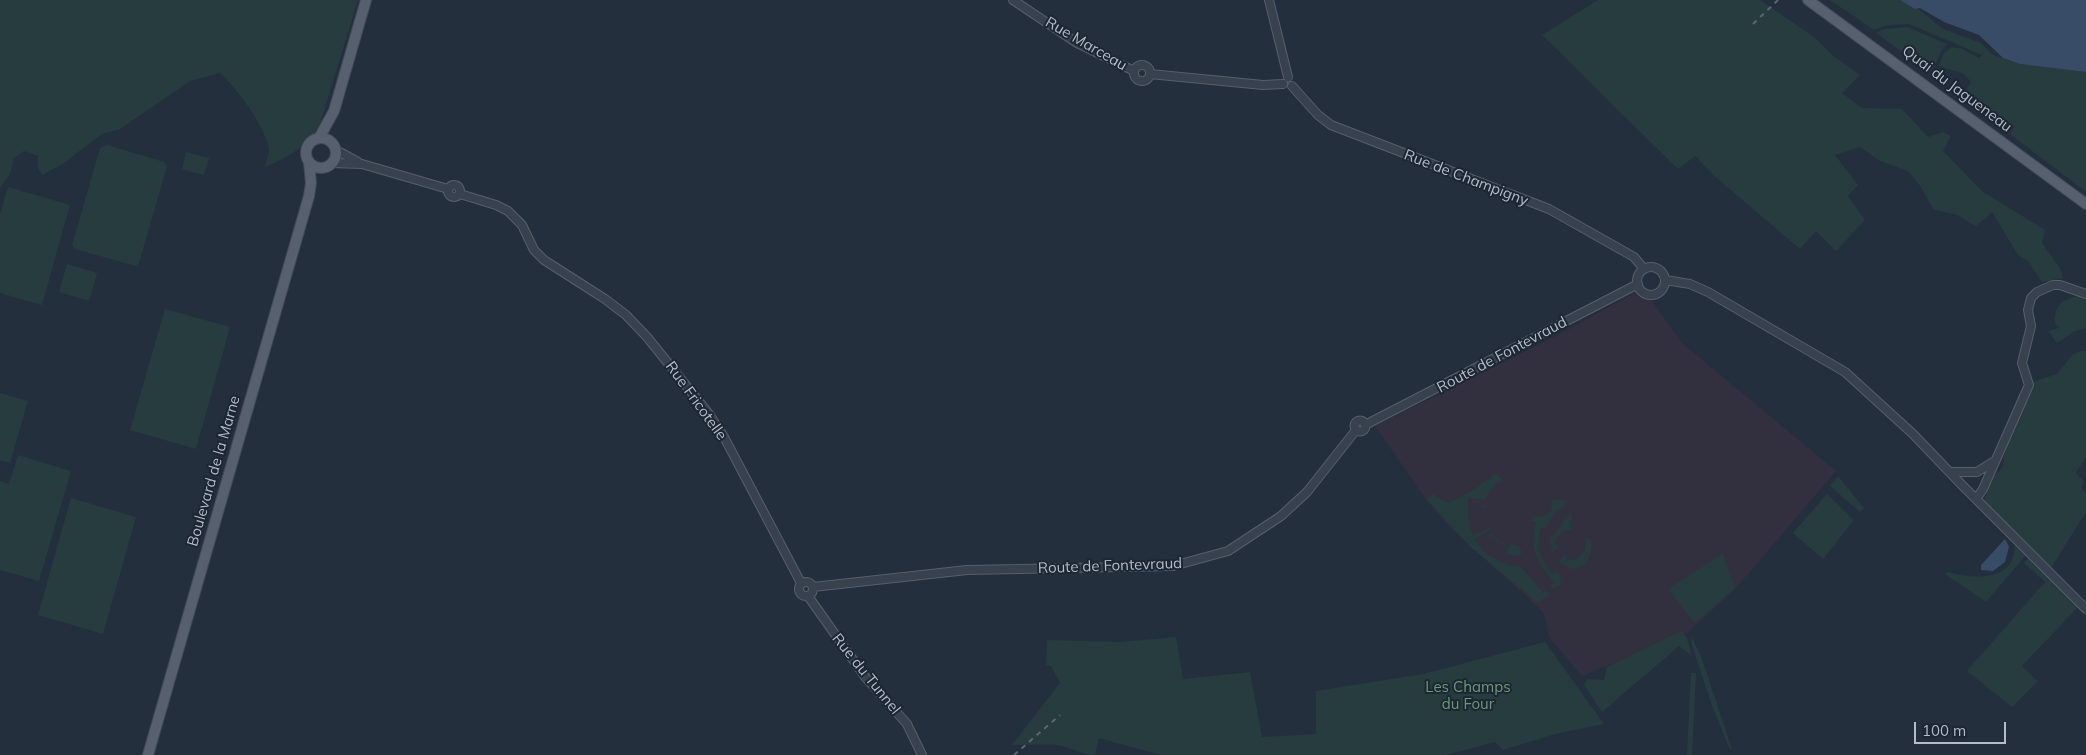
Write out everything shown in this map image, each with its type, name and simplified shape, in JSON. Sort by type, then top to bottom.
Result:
[{"type":"main road","points":[[318,138],[334,111],[366,0]]},
{"type":"main road","name":"Quai du Jagueneau","points":[[1808,0],[2086,204]]},
{"type":"main road","points":[[334,111],[334,146],[336,156],[330,165],[318,168],[309,163],[306,149],[311,141],[325,138],[334,146]]},
{"type":"main road","name":"Boulevard de la Marne","points":[[148,755],[309,196],[311,182],[309,163]]},
{"type":"main road","name":"Boulevard de la Marne","points":[[309,196],[330,165]]},
{"type":"street","name":"Rue Marceau","points":[[1013,0],[1078,43],[1134,71]]},
{"type":"street","points":[[1150,74],[1263,84],[1286,81],[1269,0]]},
{"type":"street","points":[[1144,65],[1149,68],[1150,74],[1148,79],[1140,80],[1135,77],[1134,71],[1138,66],[1144,65]]},
{"type":"street","name":"Rue de Champigny","points":[[1286,81],[1288,88],[1292,86],[1318,116],[1349,134],[1549,209],[1634,257],[1644,269]]},
{"type":"street","points":[[334,146],[362,164]]},
{"type":"street","points":[[330,165],[362,164]]},
{"type":"street","name":"Rue Fricotelle","points":[[362,164],[448,189],[450,196],[456,197],[460,194],[503,208],[518,220],[534,250],[544,260],[626,315],[666,359],[709,414],[724,437],[801,583]]},
{"type":"street","points":[[1655,268],[1660,270],[1665,280],[1662,289],[1653,294],[1642,291],[1638,284],[1638,275],[1644,269],[1655,268]]},
{"type":"street","points":[[1665,280],[1690,284],[1708,292],[1834,364],[1927,448],[2086,609]]},
{"type":"street","name":"Route de Fontevraud","points":[[813,587],[967,570],[1173,566],[1228,551],[1294,506],[1356,430],[1354,425],[1358,421],[1363,421],[1366,425],[1638,284]]},
{"type":"street","points":[[1976,499],[1983,489],[2029,385],[2022,363],[2031,326],[2028,310],[2031,298],[2037,292],[2053,285],[2060,285],[2086,294]]},
{"type":"street","points":[[1951,472],[1976,472],[1994,461]]},
{"type":"street","points":[[808,582],[813,587],[812,593],[808,596],[799,592],[801,583],[808,582]]},
{"type":"street","name":"Rue du Tunnel","points":[[808,596],[855,665],[907,724],[922,755]]},
{"type":"shaded area","points":[[1635,293],[1651,300],[1683,344],[1836,471],[1737,587],[1687,633],[1582,676],[1549,637],[1544,613],[1449,526],[1426,499],[1375,426],[1558,335]]},
{"type":"green space","points":[[0,0],[358,0],[321,121],[305,143],[282,159],[265,167],[269,148],[266,138],[256,118],[242,98],[220,73],[190,81],[120,129],[102,134],[61,165],[42,175],[38,168],[38,156],[24,151],[14,158],[10,174],[0,188]]},
{"type":"green space","points":[[1598,0],[1760,0],[1814,37],[1832,55],[1860,75],[1842,93],[1862,108],[1902,109],[1928,137],[1943,132],[1951,136],[1943,151],[1983,192],[2045,230],[2042,243],[2061,270],[2063,278],[2042,282],[2028,261],[2018,255],[1992,212],[1976,226],[1957,215],[1933,209],[1921,187],[1908,171],[1880,161],[1860,147],[1835,155],[1858,185],[1848,196],[1865,220],[1836,251],[1816,231],[1800,249],[1712,174],[1695,156],[1678,169],[1542,35]]},
{"type":"green space","points":[[1830,0],[1900,0],[1917,8],[1943,29],[1981,43],[1993,55],[2020,64],[2086,72],[2086,192],[2010,134],[2014,127],[1986,108],[1981,115],[1960,99],[1971,82],[1964,74],[1939,66],[1943,54],[1952,47],[1962,49],[1979,58],[1982,55],[1909,24],[1887,25],[1874,30]]},
{"type":"green space","points":[[1907,27],[1947,44],[1931,73],[1876,33],[1884,29]]},
{"type":"green space","points":[[107,145],[164,162],[167,166],[139,263],[136,266],[75,249],[72,245],[100,148]]},
{"type":"green space","points":[[186,152],[209,158],[204,175],[182,169]]},
{"type":"green space","points":[[8,187],[70,205],[42,305],[0,293],[0,214]]},
{"type":"green space","points":[[67,264],[97,273],[89,301],[59,292]]},
{"type":"green space","points":[[2078,296],[2086,297],[2086,328],[2073,332],[2057,343],[2048,331],[2059,328],[2055,323],[2056,312],[2060,304]]},
{"type":"green space","points":[[165,309],[230,327],[196,449],[130,430]]},
{"type":"green space","points":[[2086,351],[2086,457],[2076,473],[2084,482],[2081,489],[2086,493],[2086,512],[2051,568],[1983,504],[1992,479],[2003,466],[2009,419],[2020,392],[2030,383],[2057,374],[2073,354]]},
{"type":"green space","points":[[0,393],[28,401],[10,463],[0,460]]},
{"type":"green space","points":[[18,455],[71,471],[39,581],[0,570],[0,481],[9,484]]},
{"type":"green space","points":[[1496,474],[1502,479],[1504,484],[1500,481],[1484,500],[1468,498],[1469,522],[1473,536],[1486,530],[1485,520],[1487,529],[1491,527],[1491,529],[1474,539],[1478,545],[1494,559],[1521,567],[1543,593],[1546,590],[1549,595],[1538,603],[1473,549],[1426,499],[1433,494],[1447,503],[1466,494]]},
{"type":"green space","points":[[1838,476],[1864,508],[1860,512],[1830,486]]},
{"type":"green space","points":[[1827,494],[1854,520],[1823,559],[1793,533]]},
{"type":"green space","points":[[71,498],[136,517],[103,634],[38,615]]},
{"type":"green space","points":[[1552,499],[1569,501],[1555,513],[1546,528],[1541,527],[1539,534],[1540,552],[1545,563],[1553,574],[1557,571],[1561,576],[1560,585],[1554,589],[1550,586],[1554,582],[1536,555],[1533,540],[1536,522],[1531,521],[1534,516],[1542,517],[1551,511]]},
{"type":"green space","points":[[1572,514],[1571,530],[1565,531],[1558,536],[1555,544],[1559,547],[1552,553],[1550,535],[1554,536],[1562,522]]},
{"type":"green space","points":[[1495,532],[1492,536],[1509,548],[1510,544],[1519,546],[1522,553],[1518,556],[1507,554],[1508,549],[1490,536],[1485,537]]},
{"type":"green space","points":[[1588,537],[1591,540],[1591,550],[1586,563],[1572,569],[1558,562],[1565,555],[1567,555],[1566,560],[1571,560],[1582,555],[1586,547],[1585,538]]},
{"type":"green space","points":[[2015,544],[2026,555],[1986,602],[1945,574],[1947,572],[1981,576],[2001,572],[2008,566],[2013,557]]},
{"type":"green space","points":[[1723,553],[1735,588],[1694,623],[1668,589]]},
{"type":"green space","points":[[2029,558],[2078,607],[2022,666],[2038,681],[2012,707],[1967,671],[2045,582],[2024,563]]},
{"type":"green space","points":[[1681,631],[1687,638],[1692,656],[1679,646],[1602,712],[1584,685],[1587,679],[1604,680],[1607,667]]},
{"type":"green space","name":"Les Champs du Four","points":[[1176,637],[1183,679],[1250,672],[1262,737],[1316,734],[1316,691],[1423,674],[1545,642],[1604,724],[1555,734],[1503,750],[1495,742],[1446,755],[1160,755],[1099,738],[1095,755],[1085,754],[1057,745],[1012,745],[1060,683],[1051,666],[1046,665],[1047,640],[1121,642]]},
{"type":"green space","points":[[1692,638],[1701,656],[1732,749],[1728,745],[1711,703],[1691,642]]},
{"type":"green space","points":[[1691,673],[1696,673],[1692,755],[1687,755]]},
{"type":"water","points":[[1900,0],[2086,0],[2086,72],[2020,64],[2003,58],[1979,35],[1944,22],[1920,8],[1915,9]]},
{"type":"water","points":[[2005,539],[2009,547],[2005,562],[1993,571],[1981,570],[1981,565]]},
{"type":"railway","points":[[1753,24],[1778,0]]},
{"type":"railway","points":[[1014,755],[1060,715]]}]
